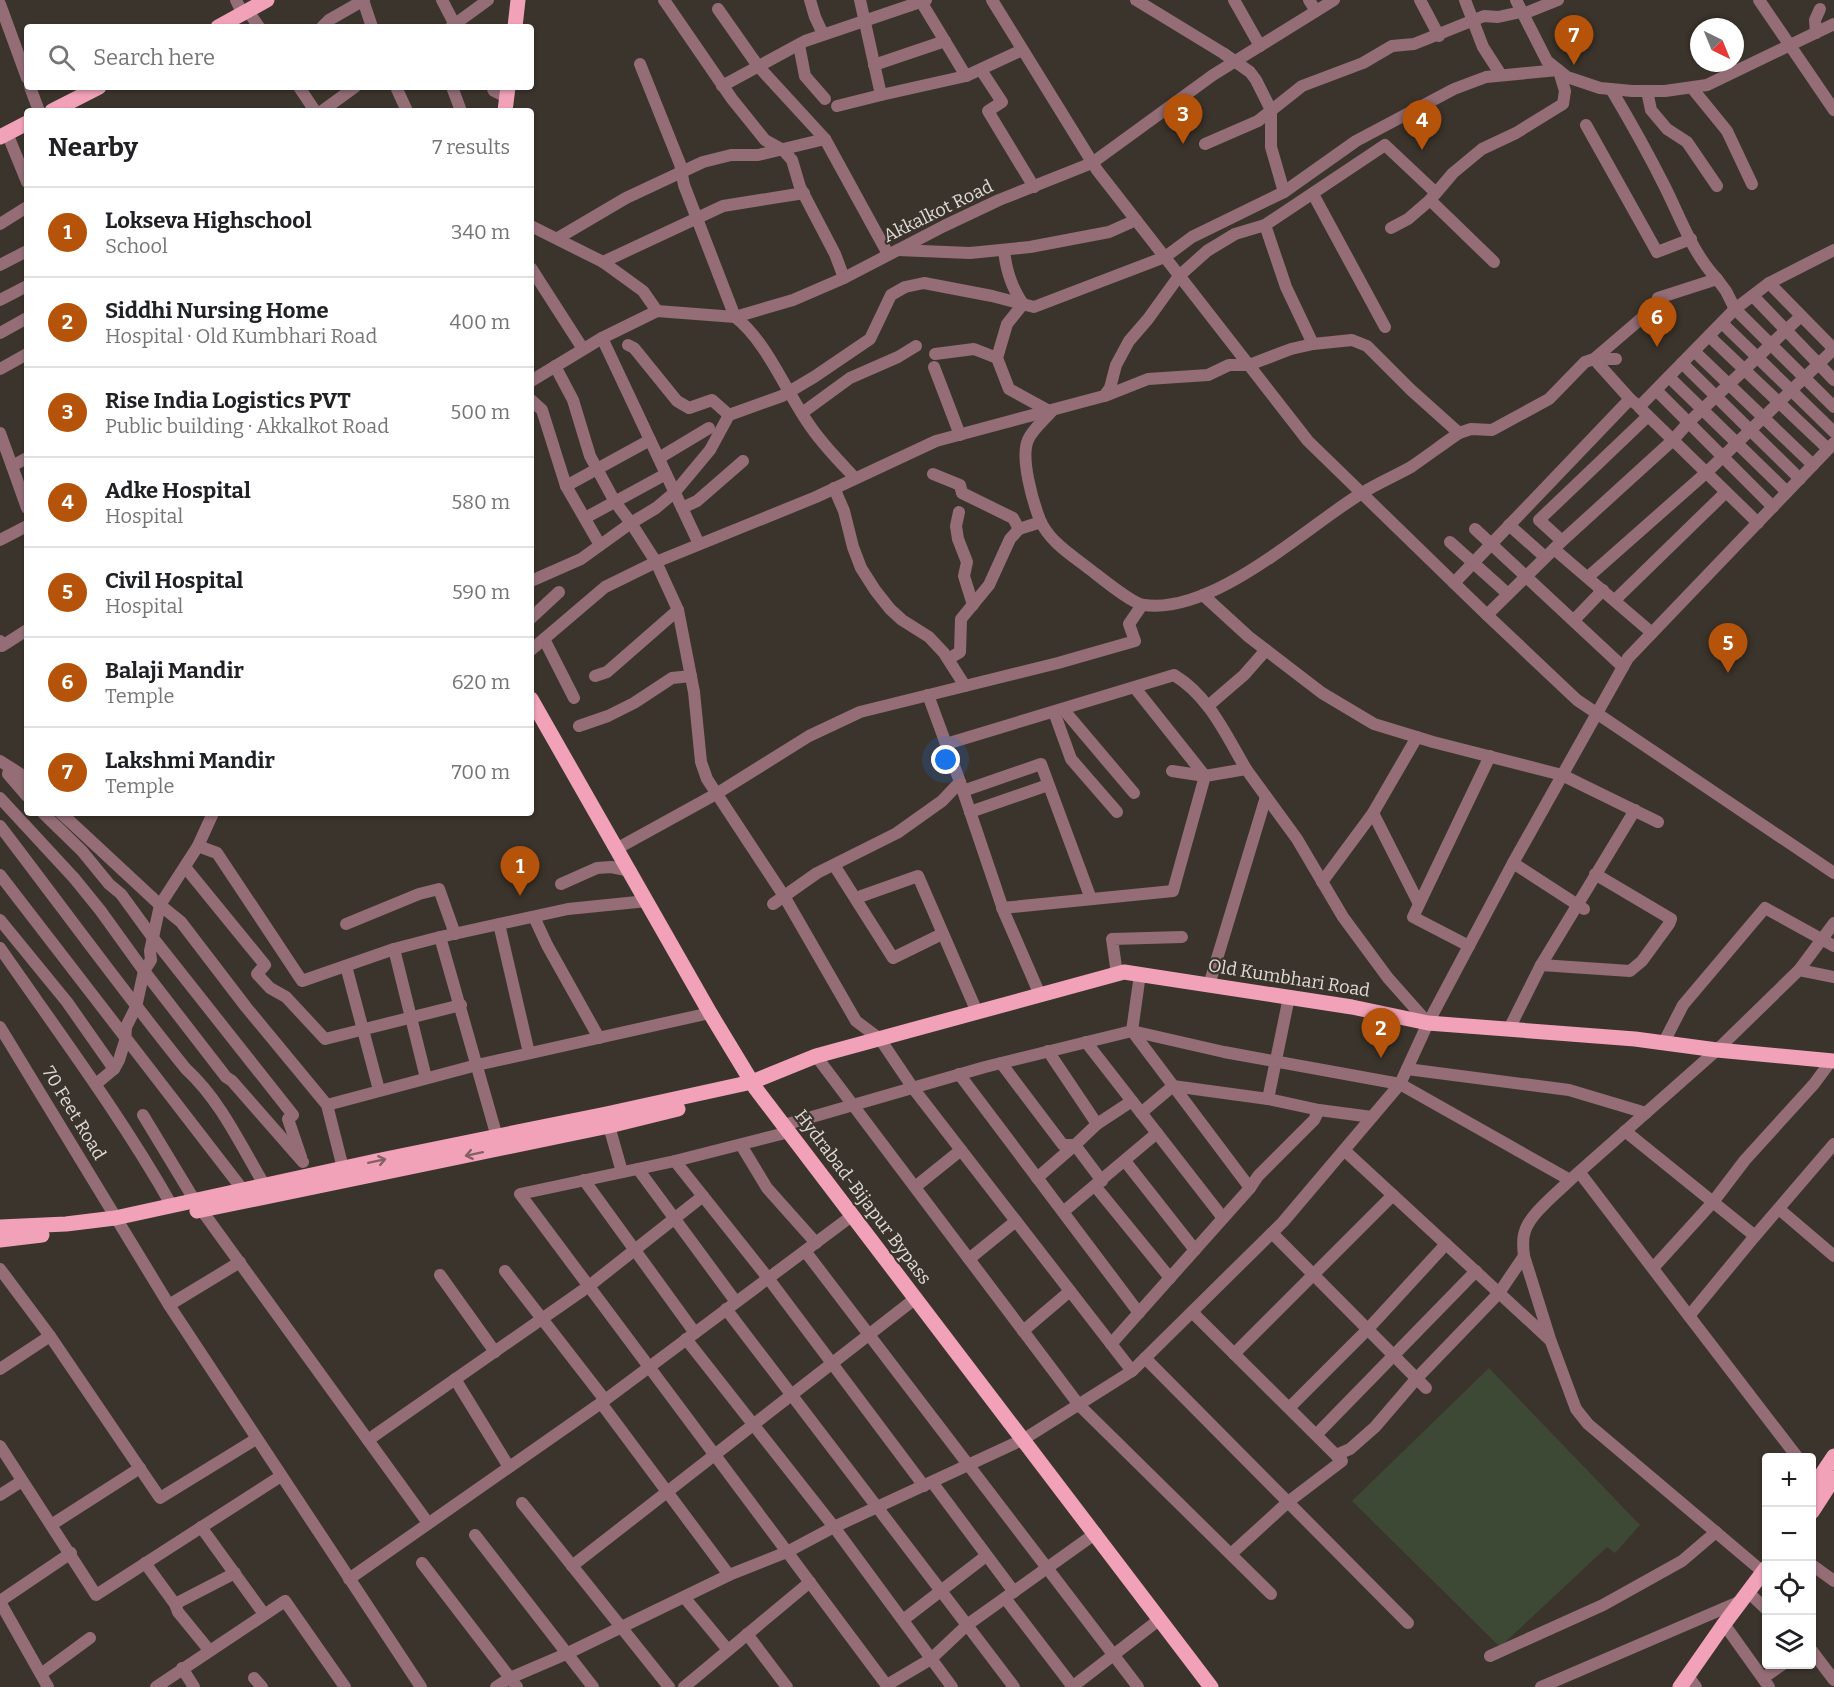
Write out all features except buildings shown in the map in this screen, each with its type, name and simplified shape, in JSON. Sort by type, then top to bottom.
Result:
[{"type":"main road","points":[[224,24],[267,0]]},
{"type":"main road","points":[[515,24],[516,1]]},
{"type":"main road","points":[[58,108],[93,90]]},
{"type":"main road","points":[[4,135],[24,125]]},
{"type":"main road","name":"Hydrabad-Bijapur Bypass","points":[[534,704],[754,1086],[1212,1687]]},
{"type":"main road","name":"Old Kumbhari Road","points":[[754,1086],[816,1056],[1124,972],[1352,1007],[1428,1023],[1664,1042],[1717,1050],[1833,1061]]},
{"type":"main road","points":[[0,1240],[117,1222],[609,1126],[754,1086]]},
{"type":"main road","points":[[0,1227],[117,1222],[172,1206],[199,1206],[243,1190],[265,1186],[305,1169],[343,1168],[754,1086]]},
{"type":"main road","points":[[1816,1478],[1834,1456]]},
{"type":"main road","points":[[1815,1507],[1834,1478]]},
{"type":"main road","points":[[1688,1683],[1724,1624],[1762,1574]]},
{"type":"street","points":[[236,0],[256,24]]},
{"type":"street","points":[[326,24],[363,0],[371,24]]},
{"type":"street","points":[[442,0],[453,24]]},
{"type":"street","points":[[664,0],[722,86],[765,140],[783,150],[792,160],[804,193],[835,254],[844,278]]},
{"type":"street","points":[[810,0],[823,34]]},
{"type":"street","points":[[860,0],[881,95]]},
{"type":"street","points":[[992,0],[1092,163],[1308,441],[1577,700],[1834,873]]},
{"type":"street","points":[[1136,0],[1194,34],[1250,72],[1271,110],[1269,123],[1271,147],[1284,192]]},
{"type":"street","points":[[1234,0],[1260,46]]},
{"type":"street","points":[[1309,0],[1316,11]]},
{"type":"street","name":"Akkalkot Road","points":[[657,311],[735,317],[793,300],[844,278],[944,226],[1092,163],[1213,75],[1334,0]]},
{"type":"street","points":[[1420,0],[1439,36]]},
{"type":"street","points":[[1465,0],[1483,47],[1501,75]]},
{"type":"street","points":[[1516,0],[1547,61],[1567,77],[1600,88],[1611,89],[1647,91],[1707,85],[1834,24]]},
{"type":"street","points":[[1205,144],[1258,121],[1302,86],[1363,63],[1392,46],[1414,44],[1439,36],[1484,16],[1498,17],[1522,13],[1558,0]]},
{"type":"street","points":[[1759,0],[1834,110]]},
{"type":"street","points":[[456,24],[483,1]]},
{"type":"street","points":[[722,86],[823,34],[923,1],[966,76]]},
{"type":"street","points":[[0,4],[24,70]]},
{"type":"street","points":[[718,9],[758,66],[825,139],[893,252],[970,253],[1004,250],[1075,240],[1109,232],[1136,220]]},
{"type":"street","points":[[1816,33],[1815,20],[1820,9]]},
{"type":"street","points":[[874,65],[945,41]]},
{"type":"street","points":[[799,45],[805,76],[825,99]]},
{"type":"street","points":[[837,106],[966,76],[1022,50]]},
{"type":"street","points":[[640,64],[683,171],[684,185],[735,317],[743,322],[790,391],[812,429],[855,478]]},
{"type":"street","points":[[981,70],[1002,102],[988,111],[1034,187]]},
{"type":"street","points":[[534,580],[581,559],[656,508],[675,492],[710,450],[729,415],[790,391],[870,339],[891,294],[905,287],[924,283],[1034,307],[1165,257],[1192,237],[1284,192],[1356,141],[1454,89],[1486,76],[1558,70]]},
{"type":"street","points":[[1392,228],[1408,219],[1453,173],[1482,149],[1516,133],[1563,104],[1565,91],[1558,70]]},
{"type":"street","points":[[1692,88],[1727,131],[1752,184]]},
{"type":"street","points":[[1611,89],[1649,155],[1691,239],[1708,269],[1726,291],[1735,309],[1834,407]]},
{"type":"street","points":[[31,90],[38,108]]},
{"type":"street","points":[[301,90],[313,108]]},
{"type":"street","points":[[326,108],[351,90]]},
{"type":"street","points":[[397,90],[406,108]]},
{"type":"street","points":[[453,90],[460,108]]},
{"type":"street","points":[[494,90],[506,98]]},
{"type":"street","points":[[1647,91],[1651,110],[1667,129],[1687,142],[1717,186]]},
{"type":"street","points":[[1586,125],[1657,252],[1691,239]]},
{"type":"street","points":[[4,135],[24,176]]},
{"type":"street","points":[[558,238],[626,198],[703,162],[731,155],[758,155],[825,139]]},
{"type":"street","points":[[1104,396],[1110,388],[1116,365],[1129,341],[1179,276],[1207,251],[1235,234],[1265,225],[1385,145],[1494,262]]},
{"type":"street","points":[[603,262],[723,206],[804,193]]},
{"type":"street","points":[[1313,194],[1385,327]]},
{"type":"street","points":[[0,224],[24,209]]},
{"type":"street","points":[[1265,225],[1286,287],[1313,344]]},
{"type":"street","points":[[534,226],[603,262],[643,291],[657,311],[602,338],[534,379]]},
{"type":"street","points":[[1004,250],[1005,264],[1013,290],[1023,304]]},
{"type":"street","points":[[1454,583],[1509,525],[1639,407],[1735,309],[1769,283],[1834,250]]},
{"type":"street","points":[[0,265],[24,253]]},
{"type":"street","points":[[534,273],[583,349]]},
{"type":"street","points":[[1594,359],[1643,316],[1656,308],[1658,298],[1717,279]]},
{"type":"street","points":[[1588,577],[1707,472],[1834,349],[1769,283]]},
{"type":"street","points":[[0,300],[24,288]]},
{"type":"street","points":[[1753,296],[1834,380]]},
{"type":"street","points":[[1023,304],[1007,324],[997,358],[1010,389],[1051,412]]},
{"type":"street","points":[[1487,615],[1802,316]]},
{"type":"street","points":[[0,333],[24,320]]},
{"type":"street","points":[[1722,323],[1834,432]]},
{"type":"street","points":[[496,1687],[513,1683],[566,1654],[729,1575],[787,1552],[834,1527],[1024,1439],[1132,1371],[1272,1233],[1400,1084],[1428,1023],[1513,863],[1628,658],[1831,446],[1779,402],[1709,336]]},
{"type":"street","points":[[602,338],[699,544]]},
{"type":"street","points":[[534,647],[605,587],[656,562],[834,488],[936,441],[1051,412],[1104,396],[1148,379],[1208,375],[1229,365],[1249,365],[1313,344],[1352,340],[1367,346],[1459,433]]},
{"type":"street","points":[[628,345],[634,348],[677,401],[689,408],[712,400],[729,415]]},
{"type":"street","points":[[802,413],[850,378],[898,357],[916,346]]},
{"type":"street","points":[[960,435],[934,360],[974,349],[997,358]]},
{"type":"street","points":[[1694,351],[1813,465]]},
{"type":"street","points":[[0,369],[24,356]]},
{"type":"street","points":[[1594,359],[1639,407],[1758,523]]},
{"type":"street","points":[[1051,412],[1028,439],[1026,455],[1031,494],[1041,522],[1056,543],[1108,583],[1142,605],[1172,605],[1203,595],[1247,573],[1362,493],[1410,467],[1459,433],[1471,429],[1492,430],[1529,411],[1549,399],[1585,362],[1594,359],[1616,359]]},
{"type":"street","points":[[1682,363],[1800,479]]},
{"type":"street","points":[[555,366],[573,400],[584,441],[597,470],[615,502],[656,562],[678,610],[691,676],[701,762],[706,779],[784,896],[856,1021],[880,1039],[913,1088],[1132,1371]]},
{"type":"street","points":[[1669,377],[1786,492]]},
{"type":"street","points":[[1656,390],[1773,507]]},
{"type":"street","points":[[534,403],[542,410],[566,486],[600,545]]},
{"type":"street","points":[[1554,549],[1539,520],[1639,407]]},
{"type":"street","points":[[659,458],[709,428]]},
{"type":"street","points":[[0,433],[12,466],[23,486]]},
{"type":"street","points":[[566,486],[650,440]]},
{"type":"street","points":[[12,466],[24,460]]},
{"type":"street","points":[[682,508],[697,501],[743,461]]},
{"type":"street","points":[[585,518],[666,474]]},
{"type":"street","points":[[933,474],[960,485],[962,493],[1013,518],[1019,529]]},
{"type":"street","points":[[834,488],[844,511],[861,568],[890,609],[902,621],[929,637],[948,659],[965,686]]},
{"type":"street","points":[[1615,600],[1726,492]]},
{"type":"street","points":[[958,512],[956,526],[958,539],[968,562],[964,576],[973,604]]},
{"type":"street","points":[[948,659],[960,652],[961,619],[989,585],[1010,538],[1019,529],[1041,522]]},
{"type":"street","points":[[1509,525],[1554,549],[1652,633]]},
{"type":"street","points":[[0,540],[24,528]]},
{"type":"street","points":[[1474,530],[1623,667]]},
{"type":"street","points":[[1450,542],[1508,594]]},
{"type":"street","points":[[1574,620],[1603,590]]},
{"type":"street","points":[[534,615],[559,592]]},
{"type":"street","points":[[1203,595],[1266,650],[1322,693],[1374,724],[1562,775],[1658,822]]},
{"type":"street","points":[[618,848],[716,794],[809,736],[860,712],[1058,663],[1135,641],[1129,624],[1142,605]]},
{"type":"street","points":[[595,676],[607,672],[678,610]]},
{"type":"street","points":[[1,644],[24,632]]},
{"type":"street","points":[[544,639],[574,698]]},
{"type":"street","points":[[1208,706],[1244,675],[1266,650]]},
{"type":"street","points":[[946,744],[1174,675],[1208,706],[1246,769],[1297,839],[1343,917],[1388,978],[1428,1023]]},
{"type":"street","points":[[579,726],[608,716],[634,703],[672,678],[691,676]]},
{"type":"street","points":[[1135,688],[1205,776]]},
{"type":"street","points":[[928,695],[962,787],[1002,908],[1040,995]]},
{"type":"street","points":[[1058,710],[1134,793]]},
{"type":"street","points":[[1058,710],[1071,759],[1117,812]]},
{"type":"street","points":[[1323,882],[1372,813],[1417,737]]},
{"type":"street","points":[[1469,946],[1413,917],[1490,756]]},
{"type":"street","points":[[773,904],[817,873],[897,833],[962,787],[1041,764],[1091,899]]},
{"type":"street","points":[[5,765],[24,778]]},
{"type":"street","points":[[5,765],[8,774],[24,792]]},
{"type":"street","points":[[1172,771],[1205,776],[1246,769]]},
{"type":"street","points":[[1002,908],[1173,891],[1205,776]]},
{"type":"street","points":[[970,812],[1048,785]]},
{"type":"street","points":[[1209,985],[1266,797]]},
{"type":"street","points":[[0,798],[74,878],[226,1077],[305,1169]]},
{"type":"street","points":[[1509,1029],[1541,965],[1580,907],[1595,874],[1635,810]]},
{"type":"street","points":[[1372,813],[1419,904]]},
{"type":"street","points":[[46,816],[121,894],[293,1115],[288,1119],[305,1169]]},
{"type":"street","points":[[64,816],[159,906],[181,922],[192,934],[246,1007],[327,1105],[343,1168]]},
{"type":"street","points":[[96,1084],[114,1069],[119,1060],[126,1036],[126,1027],[135,1007],[144,971],[151,960],[159,906],[198,846],[212,816]]},
{"type":"street","points":[[0,826],[135,1007],[228,1121],[265,1186]]},
{"type":"street","points":[[198,846],[217,853],[302,981],[394,949],[440,937],[568,909],[647,900]]},
{"type":"street","points":[[1513,863],[1580,907]]},
{"type":"street","points":[[834,865],[893,958],[942,934]]},
{"type":"street","points":[[185,867],[265,965],[257,974],[270,988],[286,997],[325,1039],[461,1005]]},
{"type":"street","points":[[561,884],[597,868],[611,867],[631,871]]},
{"type":"street","points":[[0,874],[243,1190]]},
{"type":"street","points":[[1541,965],[1630,971],[1642,961],[1669,924],[1671,919],[1595,874]]},
{"type":"street","points":[[856,898],[918,876],[976,1012]]},
{"type":"street","points":[[346,924],[419,894],[439,889],[455,934]]},
{"type":"street","points":[[1664,1042],[1683,1005],[1765,908],[1834,946]]},
{"type":"street","points":[[534,917],[599,1038]]},
{"type":"street","points":[[0,920],[47,981],[67,1002],[114,1069]]},
{"type":"street","points":[[1762,1568],[1716,1532],[1581,1417],[1550,1340],[1524,1256],[1524,1233],[1528,1223],[1575,1176],[1717,1050],[1799,970],[1834,923]]},
{"type":"street","points":[[499,924],[529,1053]]},
{"type":"street","points":[[440,937],[497,1137]]},
{"type":"street","points":[[1117,974],[1112,939],[1182,937]]},
{"type":"street","points":[[0,948],[96,1084],[144,1156],[172,1206]]},
{"type":"street","points":[[394,949],[426,1078]]},
{"type":"street","points":[[346,966],[379,1090]]},
{"type":"street","points":[[1799,970],[1834,977]]},
{"type":"street","points":[[1140,974],[1132,1031],[1250,1188]]},
{"type":"street","points":[[1268,1099],[1288,997]]},
{"type":"street","points":[[327,1105],[477,1065],[710,1013]]},
{"type":"street","name":"70 Feet Road","points":[[0,1027],[169,1305],[421,1687]]},
{"type":"street","points":[[1096,1533],[967,1625],[931,1659],[887,1686],[520,1194],[741,1145],[853,1105],[959,1074],[1132,1031],[1224,1052],[1400,1084],[1575,1176],[1654,1267],[1794,1453]]},
{"type":"street","points":[[1086,1042],[1223,1218]]},
{"type":"street","points":[[1048,1051],[1097,1124]]},
{"type":"street","points":[[816,1056],[1079,1405],[1271,1594]]},
{"type":"street","points":[[1654,1267],[1713,1202],[1745,1160],[1815,1084],[1833,1061]]},
{"type":"street","points":[[1001,1063],[1063,1145],[1075,1145]]},
{"type":"street","points":[[1407,1068],[1569,1090],[1646,1113]]},
{"type":"street","points":[[959,1074],[1139,1313]]},
{"type":"street","points":[[1141,1113],[1173,1086],[1372,1117]]},
{"type":"street","points":[[1037,1178],[1097,1124],[1132,1101]]},
{"type":"street","points":[[1111,1344],[1250,1188],[1258,1176],[1314,1120],[1319,1110]]},
{"type":"street","points":[[143,1115],[199,1206],[428,1523]]},
{"type":"street","points":[[609,1126],[622,1172]]},
{"type":"street","points":[[1625,1131],[1755,1236]]},
{"type":"street","points":[[1063,1212],[1157,1134]]},
{"type":"street","points":[[1689,1316],[1834,1144]]},
{"type":"street","points":[[741,1145],[767,1188],[816,1243]]},
{"type":"street","points":[[1075,1145],[1099,1183],[1170,1278]]},
{"type":"street","points":[[915,1187],[961,1150]]},
{"type":"street","points":[[1344,1150],[1550,1340]]},
{"type":"street","points":[[675,1161],[768,1278],[832,1364],[986,1556],[1072,1687],[1160,1619]]},
{"type":"street","points":[[1125,1161],[1195,1250]]},
{"type":"street","points":[[638,1169],[791,1396],[1014,1687]]},
{"type":"street","points":[[584,1180],[690,1336],[754,1425],[834,1527],[952,1687]]},
{"type":"street","points":[[1234,1354],[1393,1195]]},
{"type":"street","points":[[368,1440],[589,1286],[703,1196]]},
{"type":"street","points":[[1779,1209],[1834,1256]]},
{"type":"street","points":[[349,1579],[603,1401],[853,1215]]},
{"type":"street","points":[[969,1259],[1016,1221]]},
{"type":"street","points":[[1272,1233],[1426,1388]]},
{"type":"street","points":[[1289,1408],[1368,1329],[1446,1244]]},
{"type":"street","points":[[805,1251],[1138,1687]]},
{"type":"street","points":[[1336,1455],[1350,1449],[1375,1427],[1417,1378],[1499,1293],[1524,1256]]},
{"type":"street","points":[[169,1305],[240,1262]]},
{"type":"street","points":[[0,1269],[50,1336],[160,1498],[256,1439]]},
{"type":"street","points":[[505,1271],[542,1318],[729,1575]]},
{"type":"street","points":[[1316,1435],[1476,1271]]},
{"type":"street","points":[[440,1275],[495,1352]]},
{"type":"street","points":[[1023,1331],[1070,1291]]},
{"type":"street","points":[[572,1566],[916,1298]]},
{"type":"street","points":[[1192,1312],[1342,1461],[1288,1502],[1231,1554]]},
{"type":"street","points":[[0,1368],[50,1336]]},
{"type":"street","points":[[1145,1358],[1408,1623]]},
{"type":"street","points":[[455,1379],[509,1467]]},
{"type":"street","points":[[0,1446],[96,1595],[281,1476]]},
{"type":"street","points":[[51,1525],[140,1468]]},
{"type":"street","points":[[0,1494],[22,1481]]},
{"type":"street","points":[[522,1503],[669,1687]]},
{"type":"street","points":[[201,1527],[264,1614]]},
{"type":"street","points":[[1490,1656],[1611,1601],[1682,1561],[1716,1532]]},
{"type":"street","points":[[475,1535],[593,1687]]},
{"type":"street","points":[[48,1687],[0,1601],[71,1553]]},
{"type":"street","points":[[903,1620],[986,1556]]},
{"type":"street","points":[[145,1563],[175,1604],[178,1612],[209,1650]]},
{"type":"street","points":[[422,1563],[513,1683]]},
{"type":"street","points":[[1816,1568],[1834,1581]]},
{"type":"street","points":[[175,1604],[235,1573]]},
{"type":"street","points":[[684,1687],[810,1582]]},
{"type":"street","points":[[1541,1687],[1745,1596],[1762,1606]]},
{"type":"street","points":[[684,1597],[728,1650]]},
{"type":"street","points":[[156,1687],[285,1601],[345,1687]]},
{"type":"street","points":[[1724,1624],[1766,1684],[1780,1669]]},
{"type":"street","points":[[747,1634],[787,1687]]},
{"type":"street","points":[[41,1674],[90,1638]]},
{"type":"street","points":[[1816,1656],[1834,1680]]},
{"type":"street","points":[[182,1668],[194,1687]]},
{"type":"green space","points":[[1489,1368],[1640,1525],[1615,1553],[1607,1547],[1500,1647],[1352,1501]]},
{"type":"place","name":"Lakshmi Mandir","points":[[1574,65]]},
{"type":"place","name":"Rise India Logistics PVT","points":[[1183,144]]},
{"type":"place","name":"Adke Hospital","points":[[1422,150]]},
{"type":"place","name":"Balaji Mandir","points":[[1657,347]]},
{"type":"place","name":"Civil Hospital","points":[[1728,673]]},
{"type":"place","name":"Lokseva Highschool","points":[[520,896]]},
{"type":"place","name":"Siddhi Nursing Home","points":[[1381,1058]]}]
